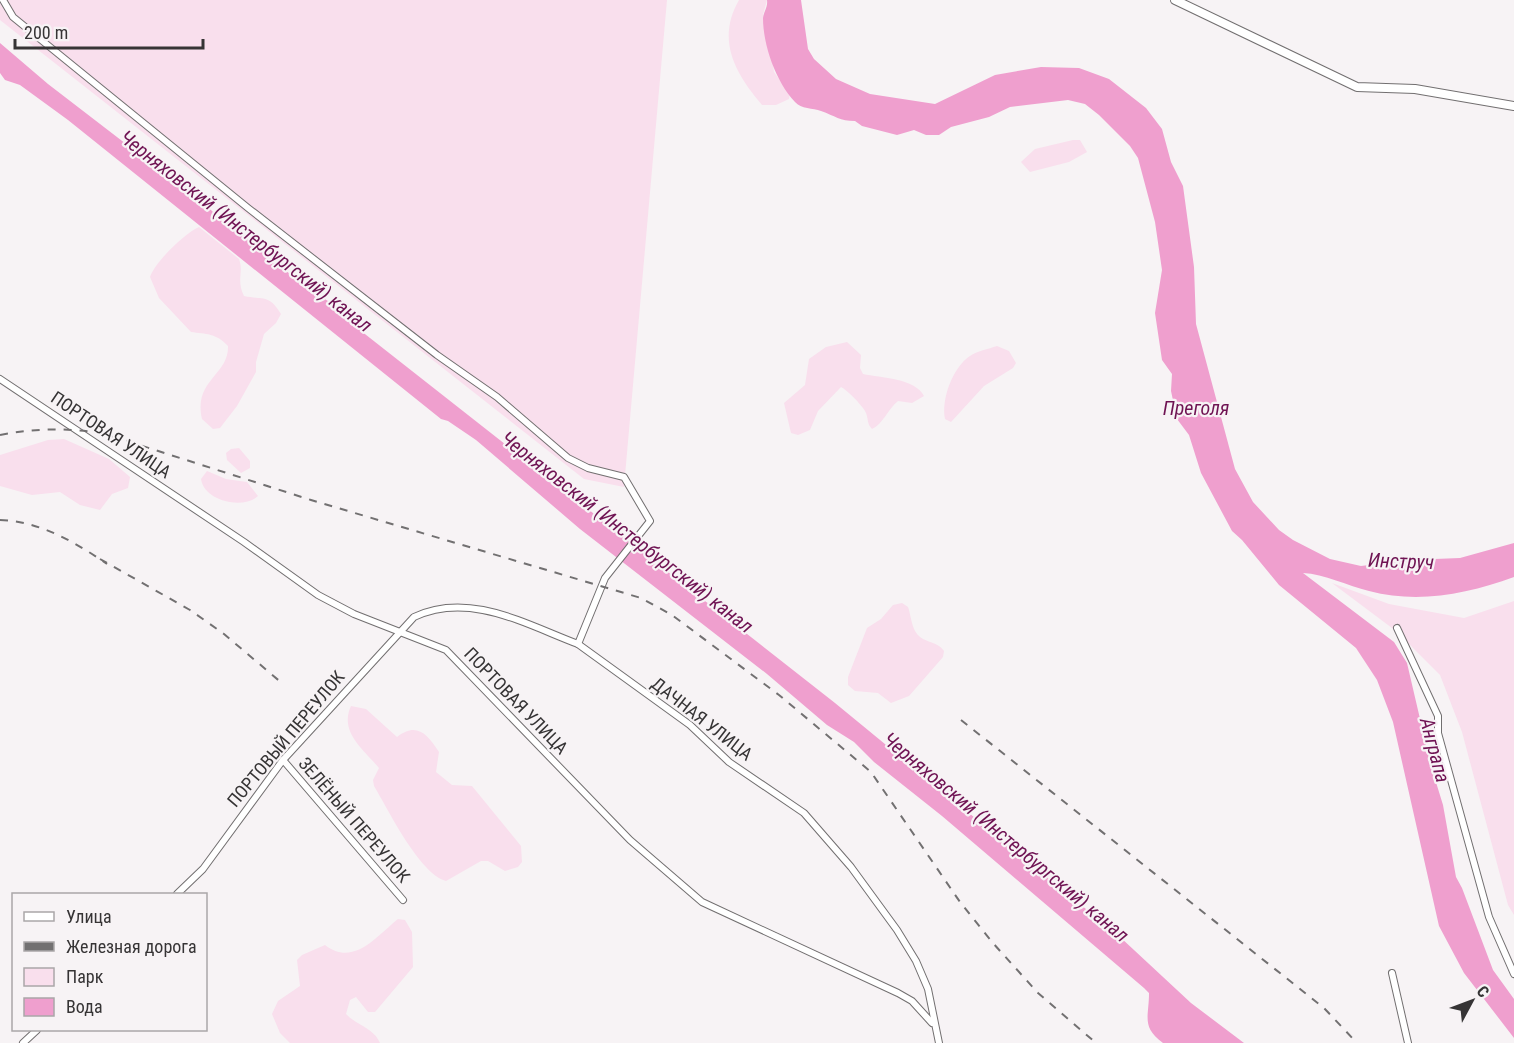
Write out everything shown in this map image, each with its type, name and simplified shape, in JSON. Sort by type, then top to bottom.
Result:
[{"type":"street","points":[[3,0],[13,17],[248,208],[437,355],[497,397],[568,458],[588,468],[624,477],[650,521],[613,566],[601,586],[578,644]]},
{"type":"street","points":[[1175,0],[1357,87],[1415,89],[1514,106]]},
{"type":"street","name":"ПОРТОВАЯ УЛИЦА","points":[[0,379],[244,542],[318,595],[397,633],[430,642],[452,655],[630,840],[702,902],[898,993],[912,1001],[933,1024]]},
{"type":"street","name":"ПОРТОВЫЙ ПЕРЕУЛОК","points":[[178,893],[203,869],[283,760],[414,617],[439,607],[469,606],[503,615],[578,644]]},
{"type":"street","points":[[1397,628],[1438,716],[1438,733],[1489,917],[1514,974]]},
{"type":"street","name":"ДАЧНАЯ УЛИЦА","points":[[578,644],[690,725],[729,762],[804,813],[850,867],[897,930],[916,961],[928,989],[933,1024],[939,1043]]},
{"type":"street","name":"ЗЕЛЁНЫЙ ПЕРЕУЛОК","points":[[283,760],[403,900]]},
{"type":"street","points":[[1392,973],[1408,1043]]},
{"type":"street","points":[[23,1043],[35,1031]]},
{"type":"green space","points":[[0,0],[667,0],[624,487],[584,479],[0,20]]},
{"type":"green space","points":[[739,0],[767,0],[763,15],[766,41],[772,57],[774,72],[790,94],[789,99],[776,105],[762,105],[744,81],[732,56],[729,29]]},
{"type":"green space","points":[[1080,140],[1087,152],[1069,162],[1030,172],[1021,162],[1035,149]]},
{"type":"green space","points":[[199,227],[239,259],[244,296],[269,301],[281,314],[276,323],[264,334],[256,362],[256,372],[237,406],[220,428],[213,429],[202,419],[202,395],[223,364],[228,346],[215,336],[191,332],[159,298],[150,277],[171,249]]},
{"type":"green space","points":[[847,342],[861,355],[860,368],[863,374],[905,382],[920,390],[924,396],[912,403],[898,401],[872,429],[863,408],[841,387],[818,411],[810,430],[798,435],[791,433],[784,403],[805,385],[809,359],[826,347]]},
{"type":"green space","points":[[997,346],[1009,351],[1016,363],[1013,368],[984,386],[951,422],[945,419],[947,393],[958,368],[973,354]]},
{"type":"green space","points":[[64,439],[109,459],[130,477],[128,488],[112,494],[100,510],[80,505],[60,492],[32,495],[0,486],[0,455],[48,440]]},
{"type":"green space","points":[[239,448],[250,461],[250,468],[241,473],[227,460],[226,453],[231,449]]},
{"type":"green space","points":[[207,471],[226,479],[247,482],[258,496],[251,500],[234,503],[216,498],[204,487],[201,479]]},
{"type":"green space","points":[[1332,583],[1389,604],[1464,618],[1514,601],[1514,915],[1508,905],[1462,732],[1440,675],[1396,631]]},
{"type":"green space","points":[[902,603],[908,607],[914,629],[919,636],[944,651],[943,657],[909,696],[891,703],[878,693],[855,691],[848,685],[848,677],[867,628],[881,619],[893,605]]},
{"type":"green space","points":[[351,706],[366,709],[397,737],[410,730],[425,735],[439,752],[436,772],[452,785],[472,786],[521,846],[522,862],[518,867],[505,871],[488,861],[481,861],[446,881],[425,866],[406,840],[374,786],[373,780],[379,768],[354,740],[350,732],[348,715]]},
{"type":"green space","points":[[398,919],[405,920],[412,932],[413,967],[375,1012],[368,1012],[356,997],[350,1000],[346,1014],[374,1034],[380,1043],[290,1043],[280,1033],[272,1014],[278,1001],[300,986],[297,960],[302,955],[325,945],[335,951],[345,953],[355,951],[373,941]]},
{"type":"water","points":[[767,0],[801,0],[808,49],[814,59],[836,79],[870,94],[935,104],[995,75],[1041,67],[1079,68],[1109,79],[1146,108],[1162,129],[1171,162],[1183,186],[1194,267],[1196,324],[1235,469],[1253,502],[1279,530],[1293,540],[1330,559],[1361,566],[1409,560],[1460,558],[1514,543],[1514,577],[1478,588],[1442,595],[1406,597],[1387,595],[1303,573],[1394,642],[1407,663],[1431,766],[1443,805],[1456,877],[1493,970],[1514,999],[1514,1038],[1464,973],[1439,926],[1393,722],[1377,680],[1356,648],[1279,585],[1232,531],[1201,473],[1189,435],[1177,419],[1171,391],[1172,374],[1162,360],[1155,313],[1162,270],[1155,222],[1138,158],[1130,146],[1085,104],[1068,100],[1010,107],[989,117],[951,127],[939,135],[926,135],[914,130],[897,135],[800,106],[782,84],[768,51],[763,18]]},
{"type":"water","points":[[0,43],[48,84],[208,207],[228,227],[248,238],[272,261],[339,309],[356,327],[835,703],[1120,937],[1191,1003],[1244,1043],[1163,1043],[1149,1026],[1149,993],[1144,988],[942,816],[874,762],[854,742],[827,725],[767,674],[580,529],[476,440],[448,421],[441,419],[68,120],[20,85],[5,80],[0,73]]},
{"type":"railway","points":[[0,435],[51,430],[102,433],[311,500],[641,598],[672,615],[779,695],[871,772],[960,902],[992,942],[1038,993],[1096,1043]]},
{"type":"railway","points":[[0,520],[29,524],[56,534],[107,564]]},
{"type":"railway","points":[[100,559],[190,610],[224,634],[283,684]]},
{"type":"railway","points":[[961,720],[1324,1008],[1357,1043]]},
{"type":"water label","name":"Черняховский (Инстербургский) канал","points":[[246,231]]},
{"type":"water label","name":"Преголя","points":[[1196,408]]},
{"type":"water label","name":"Черняховский (Инстербургский) канал","points":[[627,532]]},
{"type":"water label","name":"Инструч","points":[[1401,561]]},
{"type":"water label","name":"Анграпа","points":[[1435,750]]},
{"type":"water label","name":"Черняховский (Инстербургский) канал","points":[[1006,837]]}]
